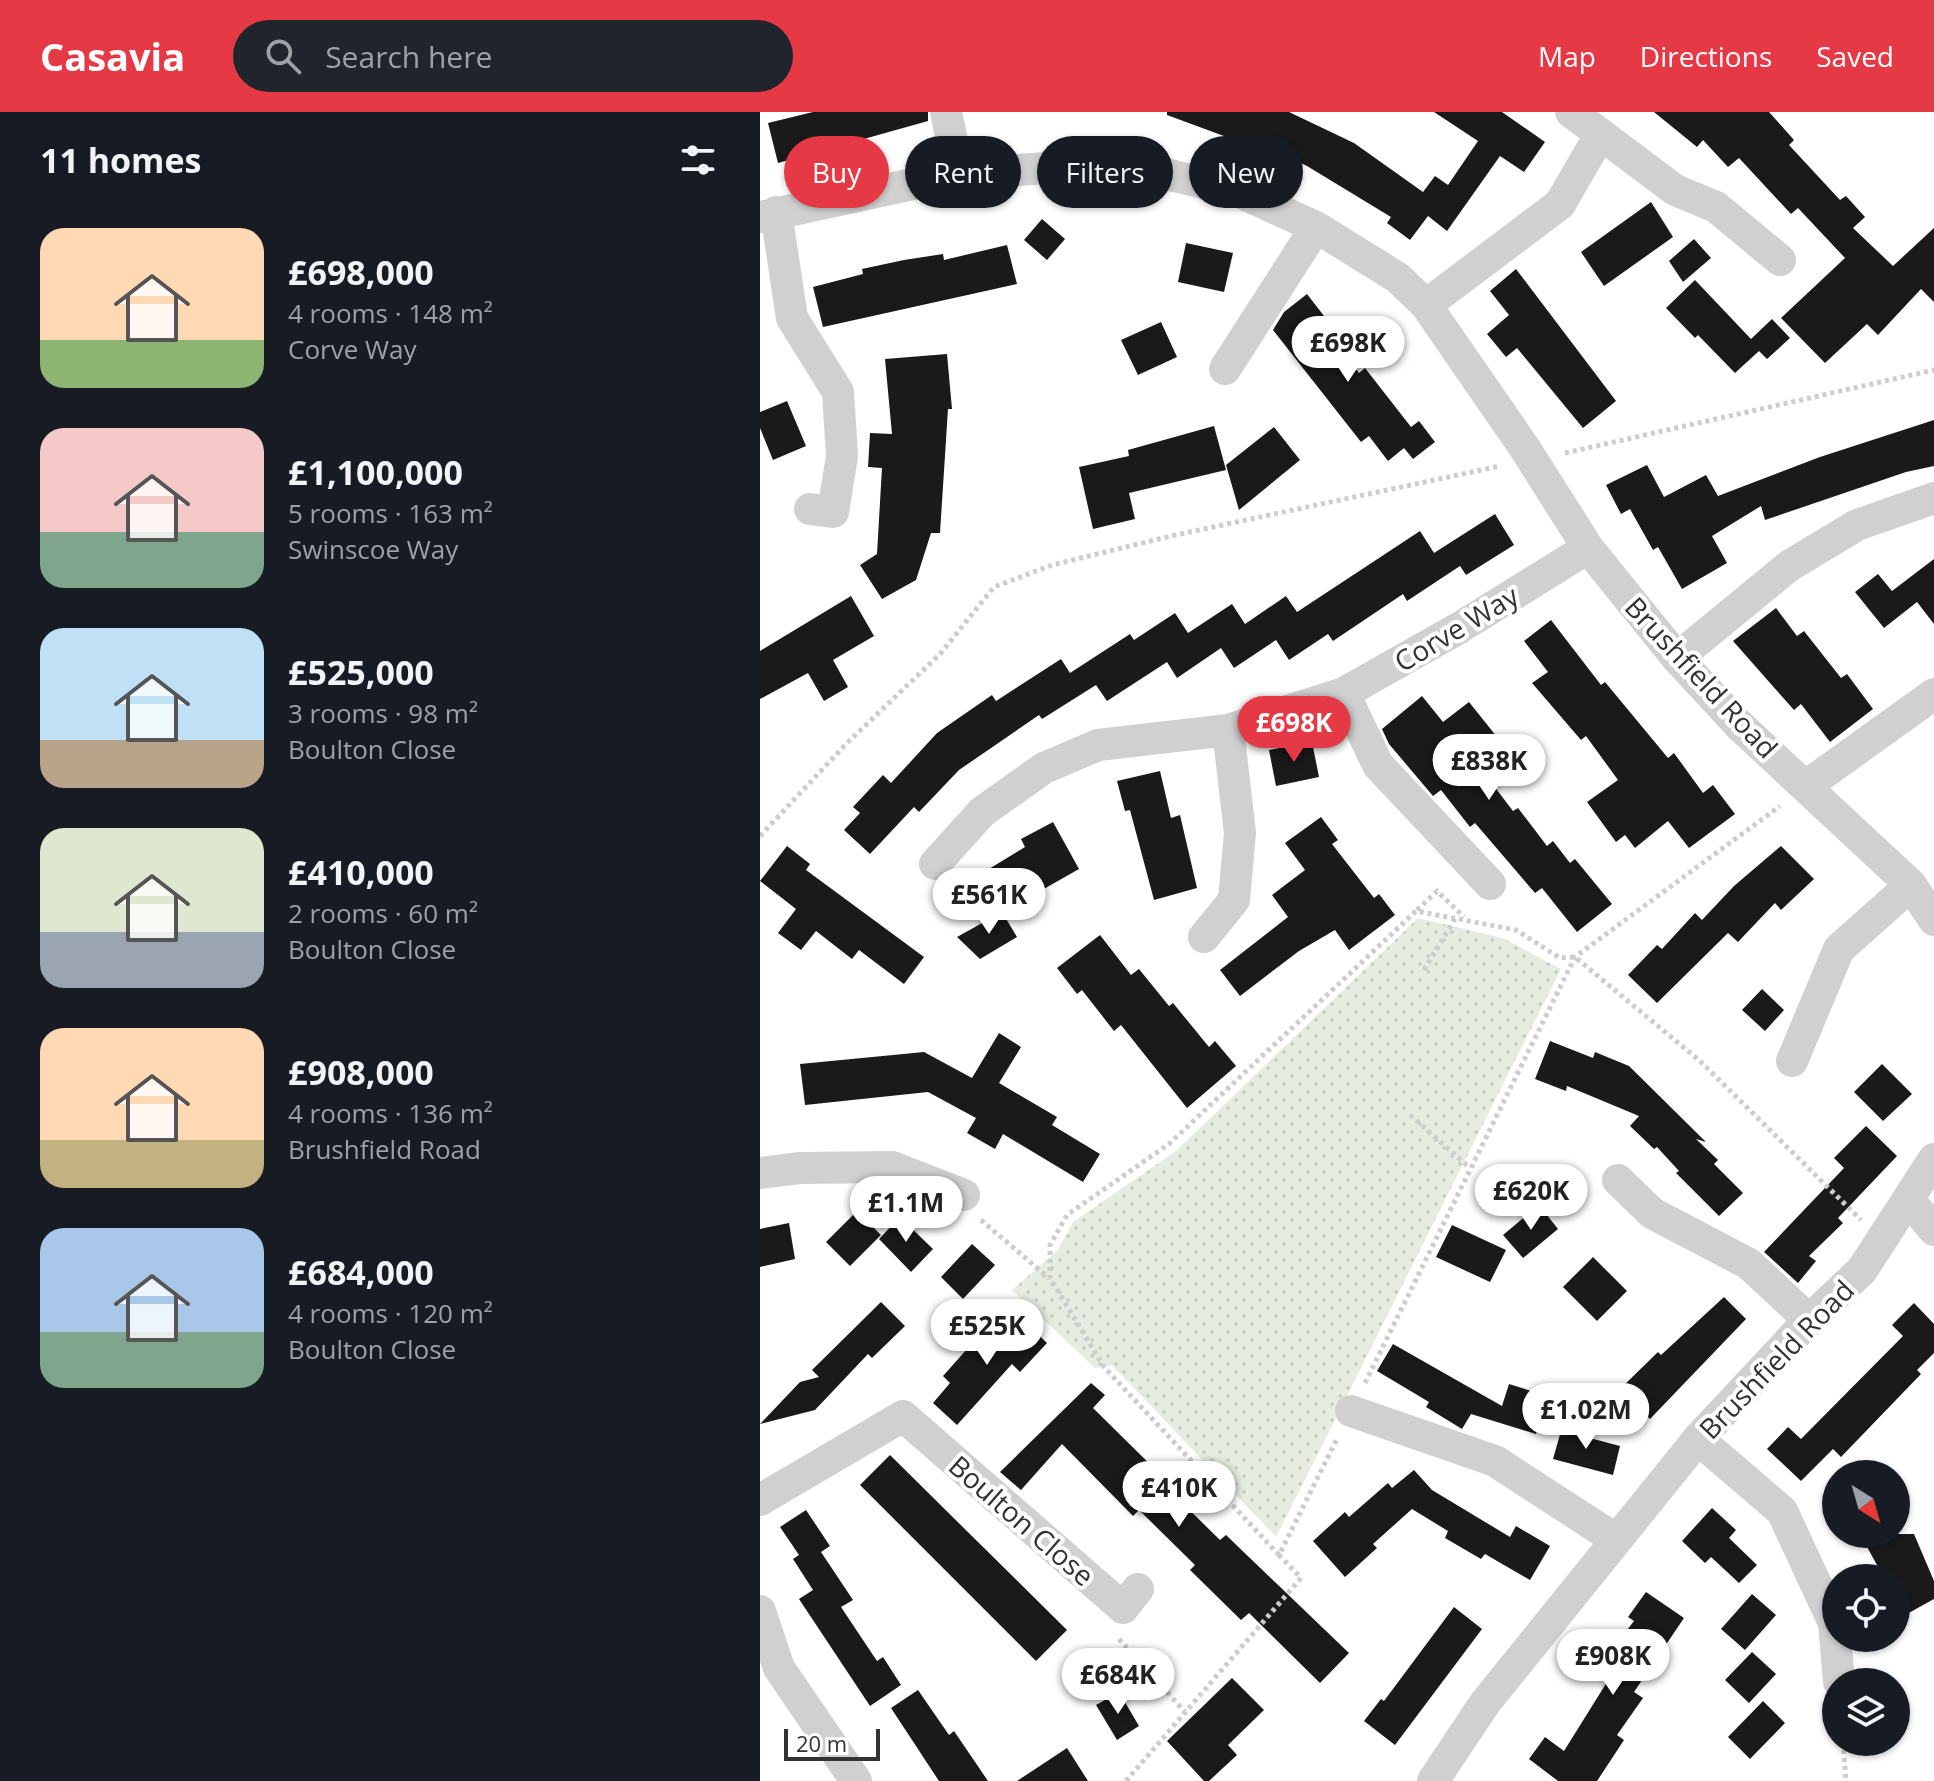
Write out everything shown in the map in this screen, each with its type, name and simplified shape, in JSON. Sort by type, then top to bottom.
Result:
[{"type":"street","points":[[946,112],[951,136]]},
{"type":"street","points":[[1571,112],[1675,190],[1716,207],[1780,260]]},
{"type":"street","points":[[1426,305],[1560,204],[1600,135]]},
{"type":"street","name":"Brushfield Road","points":[[1021,170],[1145,169],[1237,191],[1316,227],[1398,278],[1426,305],[1530,455],[1588,548],[1677,658],[1739,725],[1911,885],[1934,920]]},
{"type":"street","name":"Brushfield Road","points":[[768,215],[905,186]]},
{"type":"street","points":[[768,215],[792,318],[838,392],[842,456],[833,512],[810,509]]},
{"type":"street","points":[[1225,369],[1316,227]]},
{"type":"street","points":[[1677,658],[1789,566],[1857,525],[1934,498]]},
{"type":"street","name":"Corve Way","points":[[935,864],[982,812],[1044,768],[1098,745],[1228,730],[1344,693],[1459,628],[1588,548]]},
{"type":"street","points":[[1344,693],[1378,765],[1490,884]]},
{"type":"street","points":[[1806,786],[1934,694]]},
{"type":"street","points":[[1204,937],[1234,900],[1240,833],[1228,730]]},
{"type":"street","points":[[1792,1061],[1839,949],[1911,885]]},
{"type":"street","name":"Brushfield Road","points":[[1433,1781],[1485,1703],[1698,1439],[1809,1320],[1862,1270],[1934,1159]]},
{"type":"street","points":[[760,1173],[800,1168],[892,1167],[964,1195]]},
{"type":"street","points":[[1618,1180],[1652,1213],[1749,1264],[1809,1320]]},
{"type":"street","points":[[1908,1199],[1934,1230]]},
{"type":"street","points":[[1351,1411],[1495,1461],[1615,1539]]},
{"type":"street","name":"Boulton Close","points":[[760,1500],[903,1416],[1130,1599]]},
{"type":"street","points":[[1698,1439],[1782,1511],[1834,1623],[1838,1668]]},
{"type":"street","points":[[760,1611],[779,1668],[856,1781]]},
{"type":"path","points":[[760,836],[846,744],[940,654],[994,587],[1052,565],[1171,536],[1530,455],[1934,370]]},
{"type":"path","points":[[1279,1555],[1575,957],[1806,786]]},
{"type":"path","points":[[1050,1278],[1050,1245],[1067,1215],[1169,1144],[1437,891],[1465,918]]},
{"type":"path","points":[[1416,911],[1516,930],[1560,958],[1575,957],[1700,1061],[1882,1239]]},
{"type":"path","points":[[1424,970],[1456,917]]},
{"type":"path","points":[[1410,1115],[1470,1168]]},
{"type":"path","points":[[964,1195],[974,1214],[1050,1278],[1104,1367],[1301,1578],[1126,1781]]},
{"type":"path","points":[[1130,1599],[1111,1630],[1185,1712]]},
{"type":"path","points":[[1844,1756],[1846,1781]]},
{"type":"shaded area","points":[[1418,918],[1503,938],[1561,969],[1276,1537],[1112,1365],[1095,1368],[1012,1290],[1058,1250],[1073,1222],[1176,1151]]},
{"type":"building","points":[[813,112],[928,112],[928,121],[874,136],[784,136],[784,161],[778,163],[768,123]]},
{"type":"building","points":[[1167,112],[1289,112],[1354,143],[1423,192],[1435,176],[1448,185],[1478,141],[1434,112],[1502,112],[1545,142],[1524,172],[1500,156],[1447,231],[1428,216],[1410,240],[1387,223],[1391,217],[1303,164],[1303,136],[1224,136],[1167,115]]},
{"type":"building","points":[[1654,112],[1769,112],[1794,140],[1789,145],[1840,200],[1846,196],[1865,217],[1853,228],[1893,266],[1934,228],[1934,302],[1921,289],[1878,335],[1867,324],[1825,363],[1781,318],[1845,258],[1798,208],[1791,214],[1739,158],[1728,167],[1703,140],[1697,147]]},
{"type":"building","points":[[1651,202],[1673,237],[1604,286],[1581,252]]},
{"type":"building","points":[[1042,219],[1065,239],[1047,260],[1024,240]]},
{"type":"building","points":[[1694,239],[1711,258],[1683,282],[1669,261]]},
{"type":"building","points":[[1186,243],[1233,253],[1224,292],[1178,282]]},
{"type":"building","points":[[1007,245],[1017,284],[823,327],[813,287],[863,274],[862,269],[943,254],[944,260]]},
{"type":"building","points":[[1516,269],[1616,401],[1583,428],[1517,348],[1506,357],[1487,334],[1509,315],[1490,291]]},
{"type":"building","points":[[1695,280],[1751,339],[1772,319],[1790,338],[1767,359],[1759,351],[1735,373],[1666,308]]},
{"type":"building","points":[[1307,294],[1331,325],[1325,329],[1359,373],[1365,368],[1411,427],[1419,421],[1435,442],[1413,459],[1404,448],[1388,461],[1369,436],[1361,442],[1273,330],[1284,312]]},
{"type":"building","points":[[1161,322],[1177,357],[1138,375],[1121,340]]},
{"type":"building","points":[[947,354],[952,409],[948,409],[940,533],[931,533],[916,580],[882,599],[860,565],[877,554],[882,468],[868,467],[870,433],[892,434],[885,359]]},
{"type":"building","points":[[787,401],[806,446],[773,460],[760,428],[760,412]]},
{"type":"building","points":[[1934,420],[1934,466],[1906,472],[1765,520],[1761,506],[1712,536],[1727,563],[1682,589],[1658,547],[1653,550],[1630,509],[1621,514],[1606,485],[1647,465],[1664,497],[1706,475],[1718,496],[1820,457]]},
{"type":"building","points":[[1214,426],[1226,470],[1129,493],[1135,519],[1093,529],[1079,467],[1129,456],[1128,450]]},
{"type":"building","points":[[1274,427],[1300,460],[1239,510],[1226,465]]},
{"type":"building","points":[[1495,514],[1514,545],[1466,575],[1460,566],[1407,601],[1403,594],[1333,641],[1328,634],[1289,660],[1276,640],[1234,668],[1221,648],[1177,678],[1167,662],[1107,701],[1096,685],[1042,719],[1039,715],[959,770],[919,812],[914,807],[870,854],[844,830],[860,813],[853,807],[883,775],[891,783],[937,733],[992,695],[996,701],[1061,659],[1070,673],[1130,634],[1134,640],[1175,613],[1188,633],[1232,604],[1245,624],[1286,596],[1297,612],[1420,531],[1434,553]]},
{"type":"building","points":[[1934,559],[1934,624],[1917,602],[1884,628],[1855,592],[1878,574],[1892,591]]},
{"type":"building","points":[[851,596],[874,636],[833,660],[848,687],[824,701],[808,673],[760,699],[760,651]]},
{"type":"building","points":[[1776,608],[1797,636],[1804,631],[1841,678],[1847,674],[1873,709],[1830,742],[1801,704],[1794,710],[1733,641]]},
{"type":"building","points":[[1551,620],[1601,685],[1605,682],[1668,758],[1674,753],[1703,793],[1713,785],[1735,814],[1689,848],[1668,821],[1635,848],[1625,835],[1616,842],[1587,802],[1618,780],[1586,736],[1581,740],[1532,683],[1548,672],[1524,641]]},
{"type":"building","points":[[1422,696],[1443,722],[1469,702],[1509,752],[1484,773],[1513,811],[1518,808],[1547,846],[1553,841],[1570,863],[1575,859],[1612,904],[1577,932],[1542,888],[1535,893],[1475,823],[1470,827],[1441,790],[1433,796],[1389,744],[1382,729]]},
{"type":"building","points":[[1312,742],[1319,777],[1276,786],[1269,750]]},
{"type":"building","points":[[1160,771],[1171,818],[1180,815],[1197,888],[1154,900],[1130,810],[1125,811],[1117,781]]},
{"type":"building","points":[[1321,817],[1338,840],[1332,844],[1374,898],[1379,894],[1395,915],[1349,950],[1335,930],[1299,951],[1240,996],[1220,970],[1288,917],[1272,895],[1305,870],[1285,843]]},
{"type":"building","points":[[1053,822],[1079,869],[1035,894],[1040,902],[1012,919],[984,872],[1025,847],[1021,839]]},
{"type":"building","points":[[787,846],[810,864],[806,870],[924,957],[904,984],[859,950],[852,959],[816,931],[801,950],[778,933],[796,909],[760,881]]},
{"type":"building","points":[[1781,846],[1814,879],[1781,910],[1775,903],[1738,942],[1728,933],[1657,1003],[1628,975],[1657,945],[1662,949],[1695,913],[1702,920],[1734,886]]},
{"type":"building","points":[[1002,912],[1017,937],[980,959],[957,937]]},
{"type":"building","points":[[1100,935],[1131,975],[1139,969],[1169,1006],[1173,1003],[1209,1047],[1215,1041],[1236,1066],[1187,1108],[1121,1025],[1114,1031],[1082,990],[1077,994],[1057,968]]},
{"type":"building","points":[[1762,989],[1784,1010],[1765,1031],[1742,1010]]},
{"type":"building","points":[[999,1033],[1021,1047],[999,1083],[1057,1117],[1052,1125],[1100,1154],[1083,1182],[1003,1134],[995,1149],[967,1133],[976,1118],[928,1092],[805,1105],[800,1064],[924,1052],[972,1078]]},
{"type":"building","points":[[1550,1041],[1593,1058],[1595,1052],[1629,1066],[1706,1142],[1696,1139],[1718,1160],[1714,1164],[1743,1193],[1719,1216],[1676,1173],[1679,1171],[1657,1147],[1654,1149],[1630,1126],[1639,1116],[1567,1086],[1566,1091],[1535,1079]]},
{"type":"building","points":[[1882,1064],[1912,1094],[1883,1121],[1854,1092]]},
{"type":"building","points":[[1866,1126],[1897,1156],[1838,1218],[1843,1223],[1809,1256],[1816,1261],[1798,1283],[1764,1252],[1844,1168],[1834,1158]]},
{"type":"building","points":[[1539,1205],[1558,1229],[1523,1258],[1503,1235]]},
{"type":"building","points":[[857,1211],[881,1235],[850,1266],[826,1242]]},
{"type":"building","points":[[900,1217],[933,1249],[911,1272],[879,1239]]},
{"type":"building","points":[[789,1223],[795,1259],[760,1267],[760,1229]]},
{"type":"building","points":[[1452,1225],[1506,1250],[1490,1282],[1436,1257]]},
{"type":"building","points":[[972,1244],[995,1265],[963,1299],[941,1277]]},
{"type":"building","points":[[1593,1257],[1627,1291],[1597,1321],[1563,1287]]},
{"type":"building","points":[[1724,1297],[1746,1319],[1650,1419],[1620,1389],[1658,1352],[1661,1355]]},
{"type":"building","points":[[881,1302],[905,1326],[872,1358],[868,1354],[815,1410],[760,1424],[800,1382],[819,1377],[812,1370]]},
{"type":"building","points":[[1914,1303],[1934,1324],[1934,1353],[1917,1370],[1921,1374],[1841,1457],[1833,1449],[1801,1481],[1767,1449],[1788,1427],[1801,1439],[1903,1336],[1892,1325]]},
{"type":"building","points":[[1016,1313],[1047,1343],[1020,1372],[1012,1364],[957,1425],[933,1403],[950,1383],[943,1376],[975,1340],[983,1347]]},
{"type":"building","points":[[1393,1344],[1502,1406],[1509,1384],[1547,1396],[1536,1434],[1471,1414],[1462,1429],[1426,1407],[1429,1402],[1377,1371]]},
{"type":"building","points":[[1091,1383],[1105,1395],[1093,1408],[1167,1481],[1164,1485],[1220,1540],[1226,1535],[1349,1653],[1320,1683],[1249,1613],[1241,1620],[1190,1570],[1195,1565],[1139,1510],[1133,1516],[1062,1444],[1021,1490],[1000,1472]]},
{"type":"building","points":[[1563,1424],[1588,1430],[1586,1437],[1620,1446],[1613,1475],[1553,1459]]},
{"type":"building","points":[[890,1455],[1067,1630],[1036,1661],[860,1485]]},
{"type":"building","points":[[1414,1470],[1432,1490],[1510,1537],[1516,1526],[1550,1546],[1530,1580],[1485,1554],[1481,1559],[1445,1538],[1448,1531],[1412,1509],[1373,1544],[1377,1548],[1345,1577],[1313,1541],[1345,1512],[1349,1517],[1388,1483],[1392,1488]]},
{"type":"building","points":[[1712,1508],[1736,1530],[1729,1538],[1757,1565],[1739,1583],[1711,1557],[1705,1563],[1682,1541]]},
{"type":"building","points":[[806,1510],[830,1546],[821,1552],[853,1600],[841,1607],[877,1661],[883,1657],[901,1685],[870,1706],[799,1599],[813,1590],[793,1559],[799,1555],[780,1527]]},
{"type":"building","points":[[1910,1534],[1914,1534],[1934,1581],[1934,1599],[1910,1612],[1910,1564],[1876,1564],[1868,1548],[1910,1548]]},
{"type":"building","points":[[1646,1592],[1684,1618],[1634,1692],[1643,1698],[1617,1735],[1624,1740],[1597,1781],[1558,1781],[1529,1759],[1545,1737],[1564,1751],[1617,1666],[1606,1658],[1634,1621],[1628,1617]]},
{"type":"building","points":[[1752,1594],[1776,1615],[1745,1650],[1721,1629]]},
{"type":"building","points":[[1454,1607],[1482,1629],[1395,1745],[1364,1721],[1381,1699],[1384,1701]]},
{"type":"building","points":[[1752,1652],[1776,1674],[1749,1703],[1725,1680]]},
{"type":"building","points":[[1232,1678],[1264,1710],[1228,1745],[1237,1755],[1209,1781],[1204,1781],[1167,1741]]},
{"type":"building","points":[[918,1690],[949,1735],[954,1731],[988,1781],[939,1781],[891,1708]]},
{"type":"building","points":[[1119,1692],[1139,1726],[1117,1740],[1096,1705]]},
{"type":"building","points":[[1763,1701],[1785,1723],[1750,1759],[1728,1737]]},
{"type":"building","points":[[1067,1748],[1088,1781],[1017,1781]]}]
